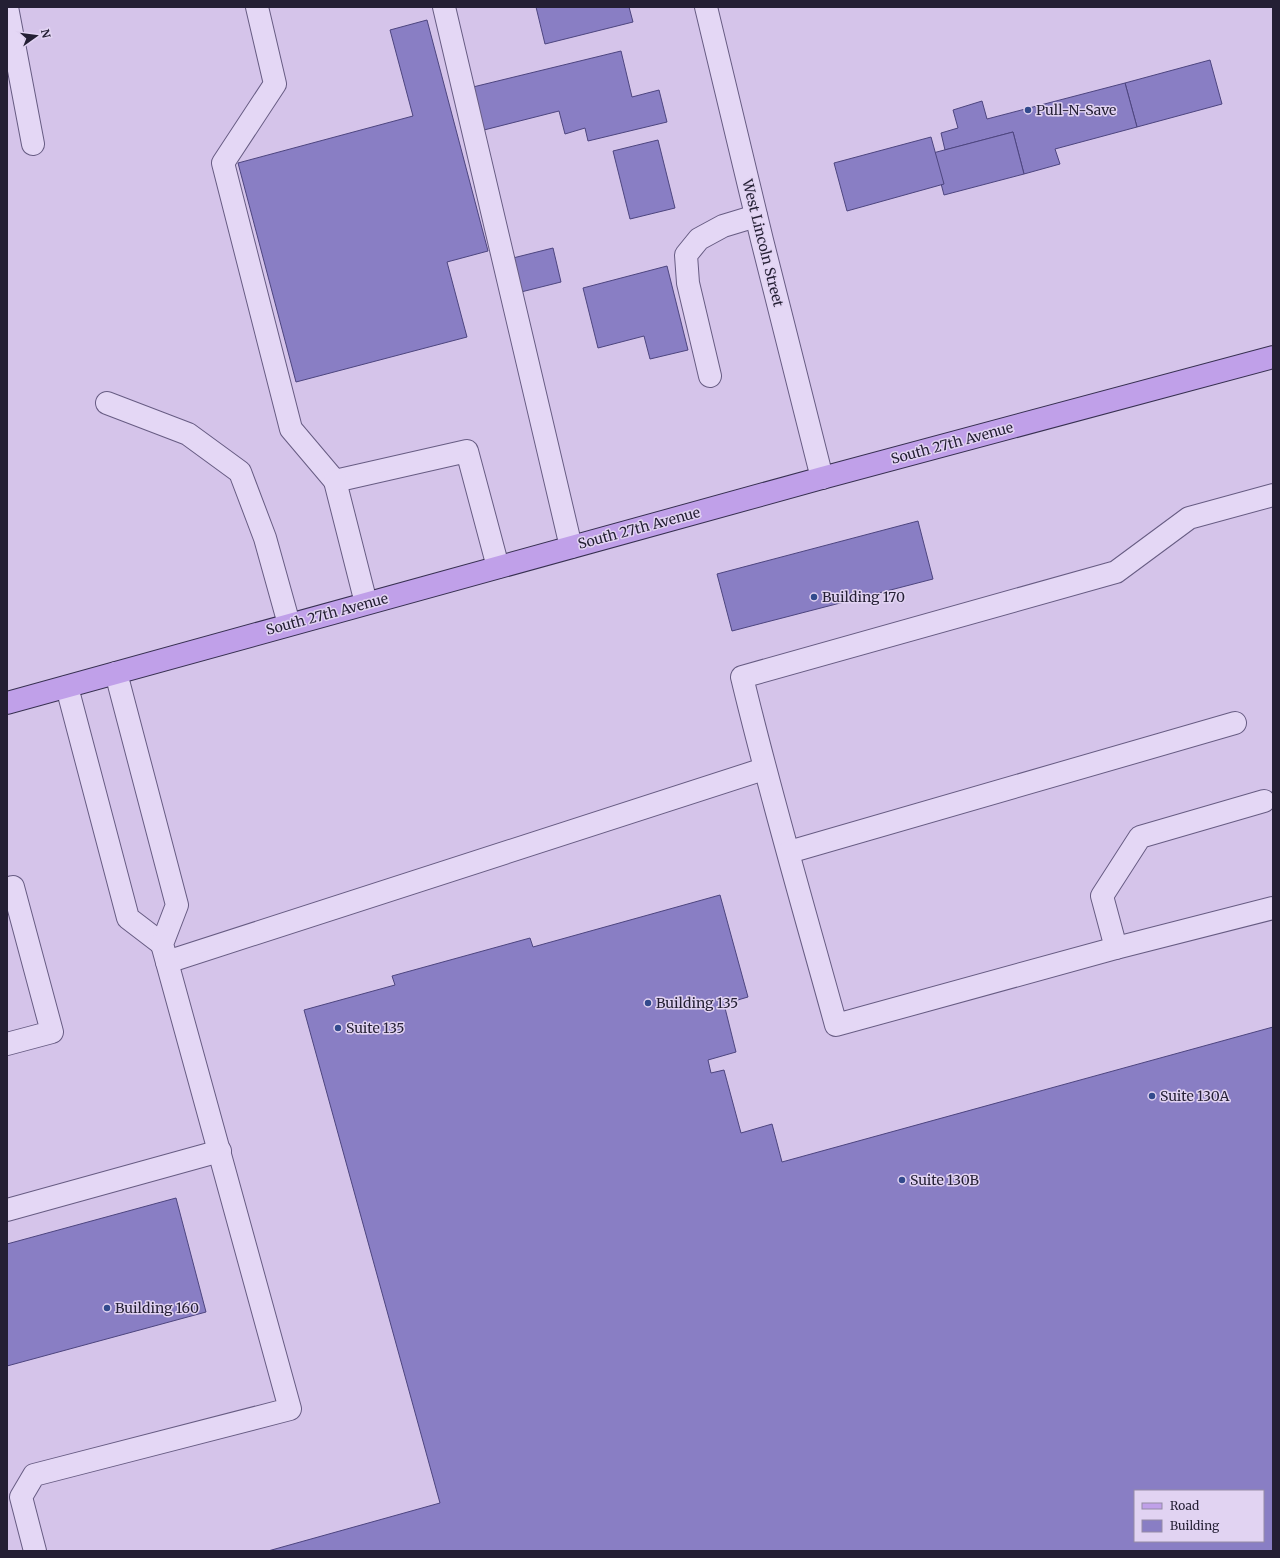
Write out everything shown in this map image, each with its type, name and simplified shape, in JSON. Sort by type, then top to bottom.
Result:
[{"type":"main road","name":"South 27th Avenue","points":[[7,703],[822,478],[1273,357]]},
{"type":"street","points":[[7,7],[33,144]]},
{"type":"street","points":[[257,7],[275,84],[223,163],[291,429],[335,481],[366,603]]},
{"type":"street","points":[[444,7],[571,547]]},
{"type":"street","name":"West Lincoln Street","points":[[706,7],[756,216],[822,478]]},
{"type":"street","points":[[710,376],[688,283],[686,255],[698,239],[723,226],[756,216]]},
{"type":"street","points":[[107,403],[188,434],[240,472],[265,538],[289,624]]},
{"type":"street","points":[[335,481],[467,451],[498,567]]},
{"type":"street","points":[[1273,495],[1189,518],[1116,572],[742,677],[764,769],[789,852],[836,1025],[1116,948],[1273,908]]},
{"type":"street","points":[[35,1551],[21,1497],[34,1475],[290,1409],[220,1151],[164,953],[176,905],[116,673]]},
{"type":"street","points":[[67,687],[128,918],[164,953]]},
{"type":"street","points":[[789,852],[1235,723]]},
{"type":"street","points":[[164,953],[764,769]]},
{"type":"street","points":[[1116,948],[1102,896],[1140,838],[1264,801]]},
{"type":"street","points":[[7,889],[13,887],[52,1032],[7,1044]]},
{"type":"street","points":[[7,1210],[220,1151]]},
{"type":"building","points":[[536,7],[629,7],[633,22],[545,44]]},
{"type":"building","points":[[427,20],[488,251],[447,262],[467,337],[296,382],[238,163],[413,116],[390,30]]},
{"type":"building","points":[[621,51],[632,97],[659,90],[667,122],[588,141],[585,128],[565,134],[559,111],[484,130],[473,87]]},
{"type":"building","points":[[1210,60],[1222,104],[1137,127],[1125,83]]},
{"type":"building","points":[[1125,83],[1137,127],[1055,149],[1060,164],[1024,174],[1013,132],[945,150],[941,133],[958,128],[953,110],[982,101],[987,119]]},
{"type":"building","points":[[1013,132],[1024,174],[944,195],[933,153]]},
{"type":"building","points":[[931,137],[944,184],[847,211],[834,163]]},
{"type":"building","points":[[658,140],[675,208],[630,219],[613,151]]},
{"type":"building","points":[[553,248],[561,282],[521,292],[513,258]]},
{"type":"building","points":[[667,266],[688,350],[650,359],[644,336],[598,348],[583,288]]},
{"type":"building","points":[[918,521],[933,579],[732,631],[717,574]]},
{"type":"building","points":[[720,895],[748,997],[724,1004],[736,1052],[708,1060],[711,1073],[724,1070],[741,1133],[772,1124],[782,1162],[1273,1027],[1273,1551],[268,1551],[440,1503],[304,1010],[395,985],[392,976],[530,938],[533,947]]},
{"type":"building","points":[[176,1198],[206,1312],[7,1366],[7,1244]]},
{"type":"place","name":"Pull-N-Save","points":[[1028,110]]},
{"type":"place","name":"Building 170","points":[[814,597]]},
{"type":"place","name":"Building 135","points":[[648,1003]]},
{"type":"place","name":"Suite 135","points":[[338,1028]]},
{"type":"place","name":"Suite 130A","points":[[1152,1096]]},
{"type":"place","name":"Suite 130B","points":[[902,1180]]},
{"type":"place","name":"Building 160","points":[[107,1308]]}]
